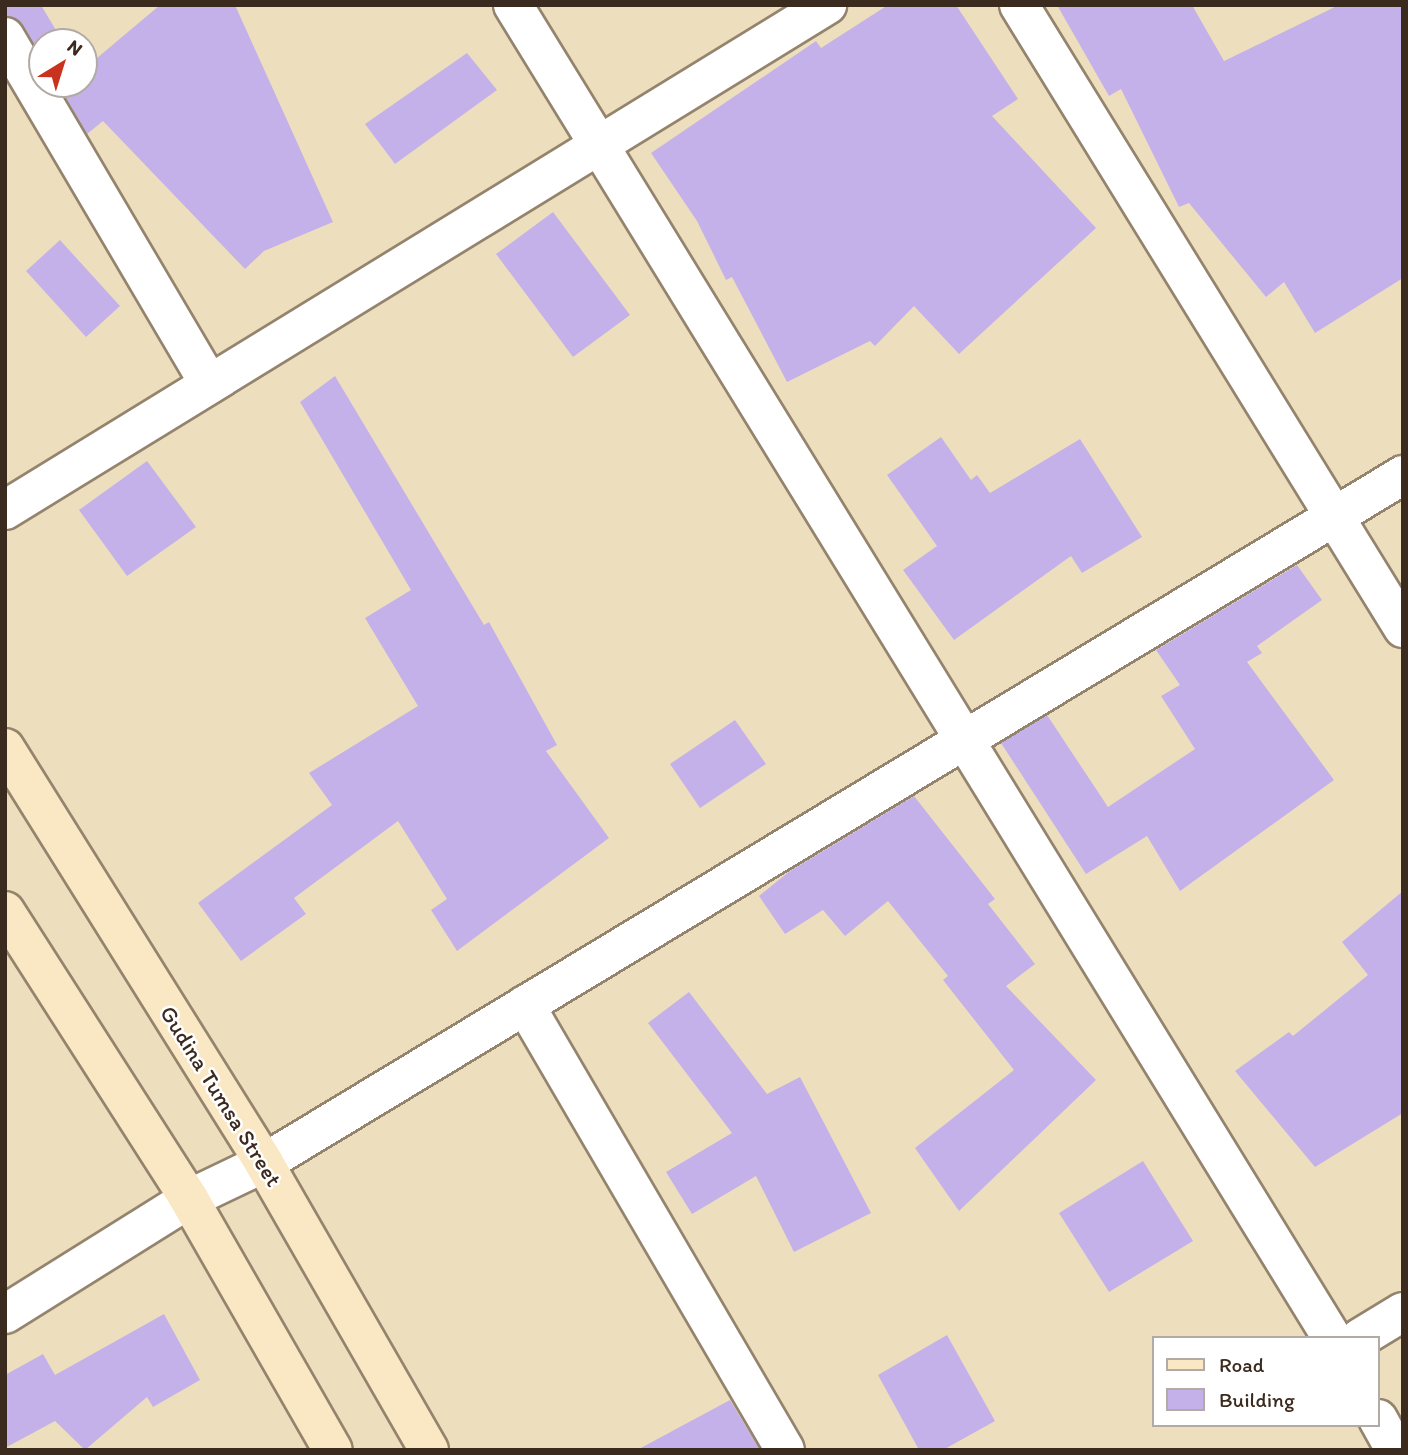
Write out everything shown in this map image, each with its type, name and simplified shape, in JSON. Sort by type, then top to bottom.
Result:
[{"type":"street","points":[[513,5],[1331,1336]]},
{"type":"street","points":[[5,510],[827,5]]},
{"type":"street","points":[[1019,5],[1403,628]]},
{"type":"street","points":[[5,37],[208,384]]},
{"type":"street","points":[[5,1314],[189,1199],[264,1163],[1403,475]]},
{"type":"street","name":"Gudina Tumsa Street","points":[[5,748],[264,1163],[429,1450]]},
{"type":"street","points":[[5,911],[189,1199],[333,1450]]},
{"type":"street","points":[[525,1005],[785,1450]]},
{"type":"street","points":[[1363,1336],[1403,1312]]},
{"type":"street","points":[[1380,1423],[1395,1450]]},
{"type":"building","points":[[5,5],[41,5],[55,28],[28,28],[28,33],[23,25],[5,15]]},
{"type":"building","points":[[160,5],[235,5],[333,222],[264,251],[245,269],[103,121],[87,134],[66,98],[98,98],[98,57]]},
{"type":"building","points":[[888,5],[956,5],[1018,99],[992,116],[1096,228],[959,354],[914,306],[875,346],[870,341],[787,382],[732,277],[726,280],[697,221],[651,153],[816,41],[821,48]]},
{"type":"building","points":[[1057,5],[1192,5],[1224,61],[1339,5],[1403,5],[1403,278],[1315,333],[1284,282],[1266,297],[1189,203],[1179,207],[1121,89],[1109,96]]},
{"type":"building","points":[[467,53],[497,90],[395,164],[365,124]]},
{"type":"building","points":[[553,212],[630,315],[573,357],[496,254]]},
{"type":"building","points":[[60,240],[120,306],[86,337],[26,271]]},
{"type":"building","points":[[335,376],[484,625],[489,622],[557,745],[546,751],[609,838],[457,951],[431,910],[447,899],[398,821],[294,898],[306,914],[241,961],[198,903],[332,805],[309,773],[418,706],[365,618],[411,590],[300,402]]},
{"type":"building","points":[[941,437],[971,480],[977,475],[990,493],[1080,439],[1142,537],[1082,573],[1071,556],[954,640],[903,570],[937,546],[887,475]]},
{"type":"building","points":[[147,461],[196,527],[127,576],[79,510]]},
{"type":"building","points":[[1297,565],[1322,600],[1257,646],[1262,653],[1247,662],[1334,780],[1180,891],[1147,836],[1086,874],[1001,743],[1047,715],[1108,807],[1195,749],[1161,696],[1180,685],[1156,650]]},
{"type":"building","points":[[735,720],[766,764],[700,808],[670,764]]},
{"type":"building","points":[[914,796],[995,899],[988,904],[1035,964],[1006,986],[1096,1080],[959,1211],[915,1148],[1014,1070],[943,980],[948,976],[888,901],[845,936],[823,910],[785,934],[759,896],[790,871]]},
{"type":"building","points":[[1403,891],[1403,1113],[1315,1167],[1235,1071],[1289,1032],[1293,1036],[1368,975],[1342,942]]},
{"type":"building","points":[[689,992],[767,1094],[800,1077],[871,1213],[794,1252],[756,1176],[692,1214],[666,1172],[732,1133],[648,1023]]},
{"type":"building","points":[[1143,1161],[1193,1241],[1109,1292],[1059,1213]]},
{"type":"building","points":[[164,1314],[200,1380],[153,1407],[147,1397],[85,1450],[55,1421],[5,1448],[5,1375],[43,1354],[55,1375]]},
{"type":"building","points":[[947,1335],[995,1421],[943,1450],[919,1450],[878,1375]]},
{"type":"building","points":[[730,1400],[760,1450],[637,1450]]}]
